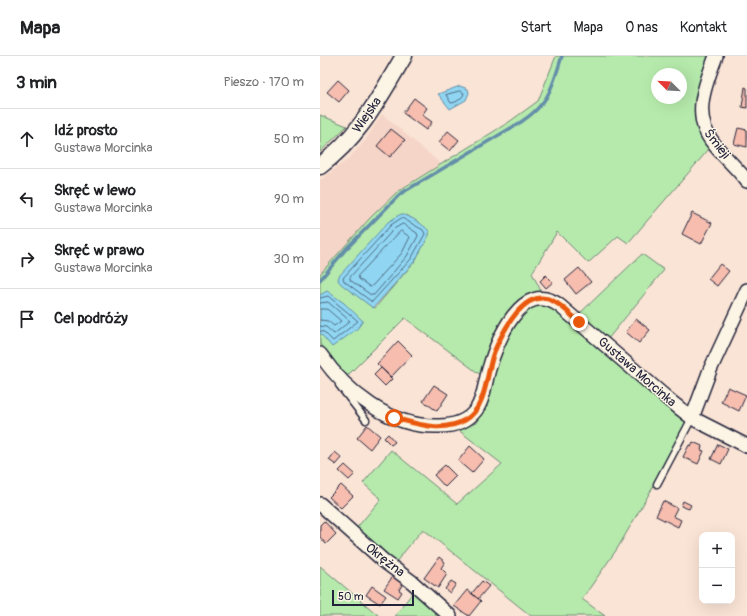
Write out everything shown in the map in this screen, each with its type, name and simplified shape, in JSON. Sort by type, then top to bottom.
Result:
[{"type":"street","name":"Wiejska","points":[[320,166],[335,154],[358,131],[404,56]]},
{"type":"street","name":"Śmieji","points":[[716,56],[702,98],[701,114],[704,128],[714,145],[747,182]]},
{"type":"street","points":[[692,418],[710,370],[747,290]]},
{"type":"street","name":"Gustawa Morcinka","points":[[320,354],[333,371],[358,395],[394,418],[432,427],[450,426],[466,420],[477,409],[482,397],[494,353],[514,316],[527,303],[543,297],[554,301],[692,418],[747,446]]},
{"type":"street","name":"Okrężna","points":[[320,504],[385,562],[412,582],[450,616]]},
{"type":"lane","points":[[333,371],[344,392],[366,420]]},
{"type":"lane","points":[[657,484],[692,418]]},
{"type":"shaded area","points":[[382,114],[441,164],[409,183],[388,200],[320,274],[320,180],[347,160],[365,141]]},
{"type":"green space","points":[[556,56],[713,56],[702,136],[709,149],[628,243],[618,236],[588,263],[557,232],[532,273],[542,293],[534,296],[482,376],[405,318],[346,377],[335,365],[320,344],[320,274],[370,218],[398,191],[509,122],[538,101]],"holes":[[[407,215],[429,231],[429,235],[415,261],[375,308],[338,280]]]},
{"type":"green space","points":[[320,115],[347,126],[320,152]]},
{"type":"green space","points":[[642,254],[664,270],[607,340],[577,316]]},
{"type":"green space","points":[[549,304],[689,425],[617,549],[582,599],[605,616],[531,616],[423,529],[395,563],[354,531],[381,499],[363,483],[391,450],[457,504],[502,464],[457,429],[476,423],[485,404],[505,341],[518,319],[525,312],[531,309]]},
{"type":"green space","points":[[320,566],[379,616],[320,616]]},
{"type":"green space","points":[[416,588],[448,616],[395,616]]},
{"type":"water","points":[[460,86],[468,89],[469,93],[466,100],[450,109],[438,94]]},
{"type":"water","points":[[401,214],[412,218],[423,226],[429,231],[429,235],[415,261],[373,308],[341,284],[338,280],[339,276],[388,222]]},
{"type":"water","points":[[327,291],[344,303],[363,321],[357,329],[332,347],[320,333],[320,295]]},
{"type":"building","points":[[338,80],[349,90],[339,102],[327,92]]},
{"type":"building","points":[[745,87],[747,88],[747,108],[742,107]]},
{"type":"building","points":[[414,98],[427,108],[422,115],[432,122],[426,130],[403,113]]},
{"type":"building","points":[[738,128],[747,130],[747,147],[734,144]]},
{"type":"building","points":[[391,129],[405,140],[390,157],[377,146]]},
{"type":"building","points":[[448,131],[459,140],[450,151],[439,142]]},
{"type":"building","points":[[692,213],[712,223],[701,244],[682,234]]},
{"type":"building","points":[[720,264],[729,271],[717,286],[708,279]]},
{"type":"building","points":[[579,268],[591,282],[576,294],[565,280]]},
{"type":"building","points":[[546,275],[553,282],[546,288],[540,281]]},
{"type":"building","points":[[636,319],[650,330],[639,343],[626,332]]},
{"type":"building","points":[[398,341],[412,355],[391,377],[377,364]]},
{"type":"building","points":[[381,368],[392,379],[385,386],[374,375]]},
{"type":"building","points":[[434,385],[448,394],[437,411],[423,401]]},
{"type":"building","points":[[728,387],[746,395],[739,411],[721,402]]},
{"type":"building","points":[[367,425],[380,436],[370,449],[357,438]]},
{"type":"building","points":[[388,434],[395,442],[391,445],[384,438]]},
{"type":"building","points":[[693,442],[702,446],[701,450],[704,451],[698,464],[683,457],[689,445],[691,446]]},
{"type":"building","points":[[718,444],[728,449],[721,464],[711,459]]},
{"type":"building","points":[[470,446],[484,459],[472,473],[458,461]]},
{"type":"building","points":[[335,452],[342,458],[336,465],[329,460]]},
{"type":"building","points":[[345,465],[355,474],[349,480],[339,471]]},
{"type":"building","points":[[445,465],[456,476],[445,487],[434,475]]},
{"type":"building","points":[[341,485],[353,496],[341,508],[329,497]]},
{"type":"building","points":[[663,501],[677,508],[673,516],[681,520],[678,527],[656,516]]},
{"type":"building","points":[[683,501],[691,505],[689,509],[681,506]]},
{"type":"building","points":[[324,521],[336,534],[326,544],[320,537],[320,525]]},
{"type":"building","points":[[439,557],[445,562],[441,568],[447,574],[438,588],[424,578]]},
{"type":"building","points":[[395,573],[405,580],[399,590],[402,592],[398,598],[384,589]]},
{"type":"building","points":[[451,581],[456,584],[450,593],[445,589]]},
{"type":"building","points":[[482,581],[489,586],[478,599],[472,593]]},
{"type":"building","points":[[372,586],[386,596],[380,604],[366,595]]},
{"type":"building","points":[[467,590],[481,601],[469,616],[454,606]]},
{"type":"waterway","points":[[320,280],[346,249],[400,194],[531,115],[549,94],[562,56]]},
{"type":"route","points":[[394,418],[432,427],[450,426],[466,420],[477,409],[482,397],[494,353],[503,334],[522,306],[532,300],[543,297],[554,301],[579,322]]}]
